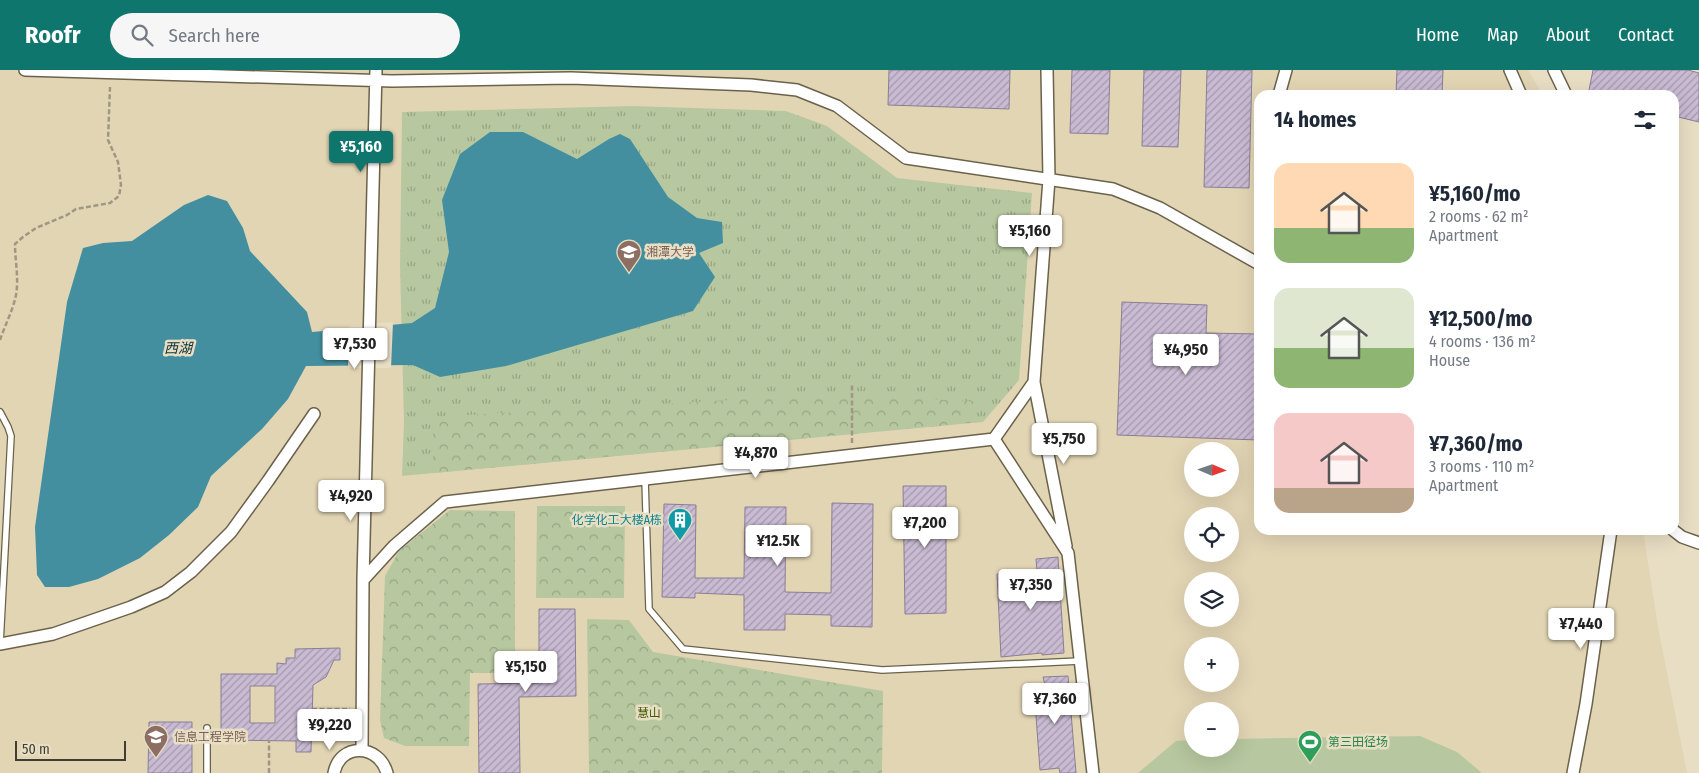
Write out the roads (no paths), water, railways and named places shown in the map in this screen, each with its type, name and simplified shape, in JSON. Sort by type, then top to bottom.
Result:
[{"type":"street","points":[[25,70],[571,78],[751,85],[796,90],[837,106],[906,158],[1113,189],[1160,208],[1254,261]]},
{"type":"street","points":[[1047,70],[1049,180],[1034,382],[1068,552],[1093,773]]},
{"type":"street","points":[[1280,90],[1286,70]]},
{"type":"street","points":[[1510,70],[1519,90]]},
{"type":"street","points":[[1554,70],[1564,90]]},
{"type":"street","points":[[362,750],[362,580],[376,75]]},
{"type":"street","points":[[362,580],[394,546],[445,502],[994,439],[1034,382]]},
{"type":"street","points":[[0,644],[53,634],[131,607],[165,592],[191,572],[231,532],[314,414]]},
{"type":"street","points":[[994,439],[1068,552]]},
{"type":"street","points":[[1573,773],[1586,704],[1610,535]]},
{"type":"street","points":[[1679,535],[1699,543]]},
{"type":"street","points":[[334,773],[339,760],[353,751],[362,750],[376,755],[382,760],[387,773]]},
{"type":"lane","points":[[0,412],[11,436],[0,644]]},
{"type":"lane","points":[[645,479],[650,609],[683,649],[882,670],[1080,661]]},
{"type":"lane","points":[[206,728],[207,773]]},
{"type":"water","name":"西湖","points":[[490,132],[523,132],[577,159],[620,134],[630,139],[668,197],[697,218],[722,222],[723,243],[699,253],[715,277],[693,311],[506,366],[440,377],[413,365],[306,366],[288,399],[262,429],[211,476],[198,507],[169,535],[140,558],[98,579],[69,587],[45,587],[37,575],[35,527],[67,302],[83,248],[103,243],[132,241],[184,205],[208,195],[227,201],[243,228],[250,251],[307,312],[312,332],[412,323],[435,308],[449,252],[442,200],[460,154]]},
{"type":"place","name":"湘潭大学","points":[[629,273]]},
{"type":"place","name":"化学化工大楼A栋","points":[[680,541]]},
{"type":"place","name":"信息工程学院","points":[[156,758]]},
{"type":"place","name":"第三田径场","points":[[1310,763]]},
{"type":"park label","name":"慧山","points":[[649,713]]}]
